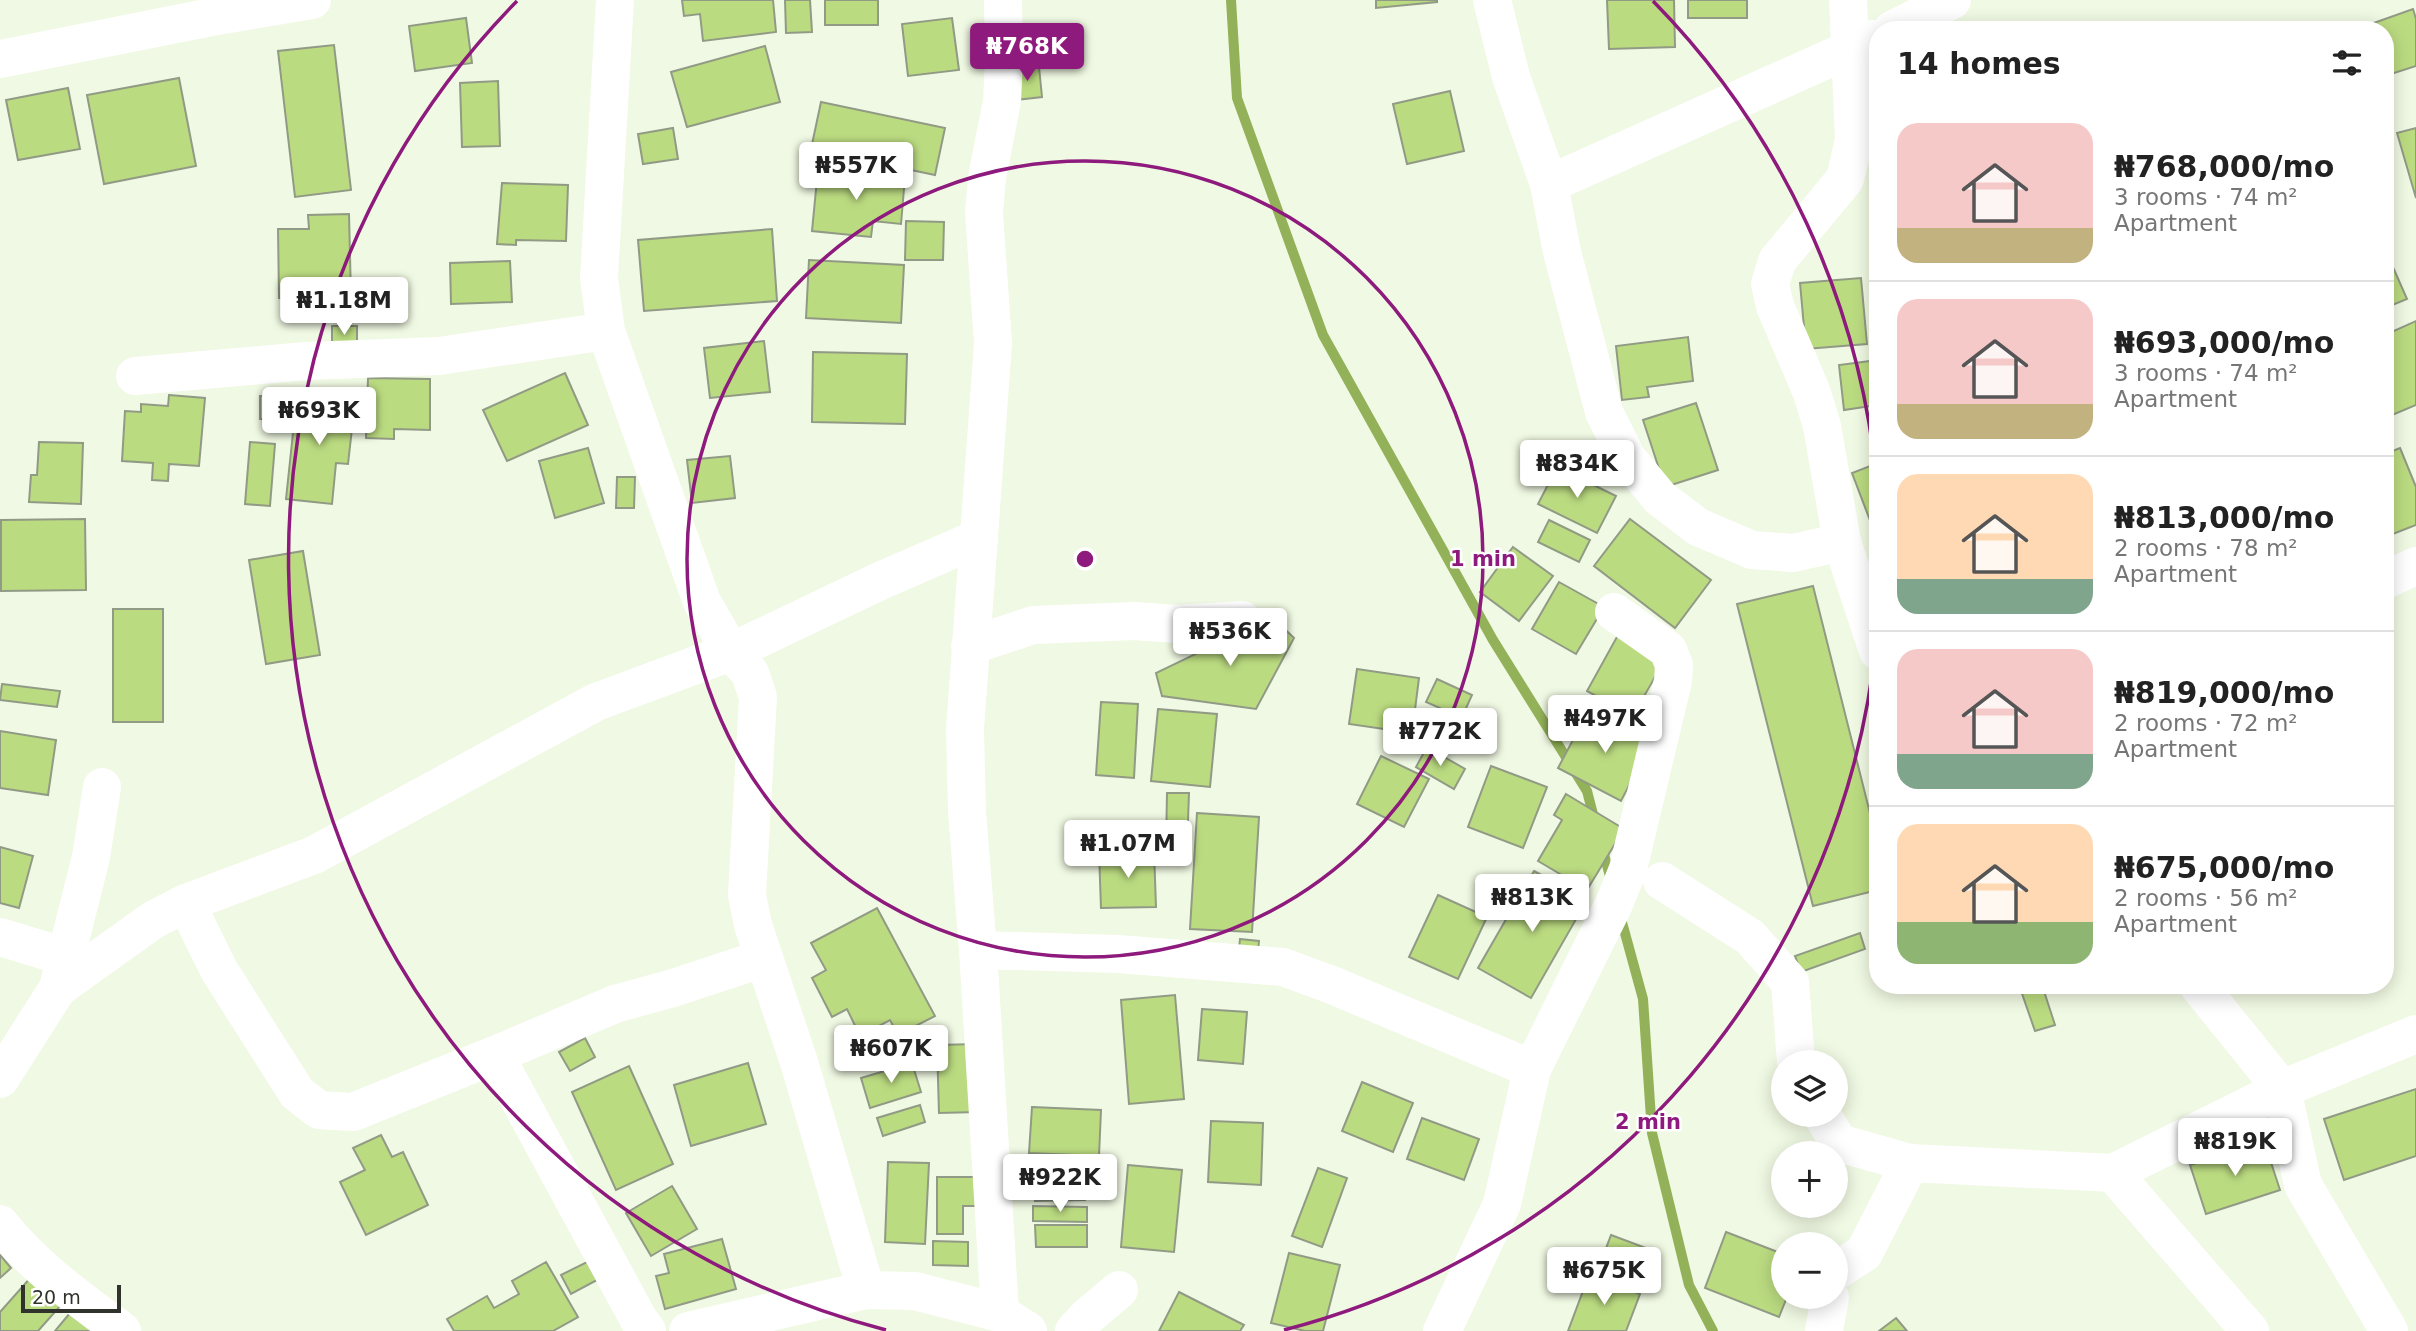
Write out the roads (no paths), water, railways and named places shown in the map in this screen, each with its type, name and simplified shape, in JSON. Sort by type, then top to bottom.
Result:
[{"type":"street","points":[[0,59],[312,0]]},
{"type":"street","points":[[615,0],[599,278],[606,331],[702,602],[732,652],[750,673],[758,697],[747,895],[753,925],[799,1062],[866,1290]]},
{"type":"street","points":[[688,1331],[866,1290],[915,1291],[1014,1322],[978,950],[967,811],[965,729],[993,343],[984,213],[987,178],[1002,101],[1003,0]]},
{"type":"street","points":[[1492,0],[1511,77],[1549,184],[1562,252],[1604,412],[1627,458],[1660,498],[1698,527],[1752,550],[1793,553],[1842,542]]},
{"type":"street","points":[[1849,0],[1865,43],[1854,140],[1845,179],[1777,261],[1770,284],[1775,306],[1812,393],[1822,426],[1842,542],[1869,624]]},
{"type":"street","points":[[1910,21],[1952,0]]},
{"type":"street","points":[[1549,184],[1865,43]]},
{"type":"street","points":[[135,376],[306,361],[439,356],[606,331]]},
{"type":"street","points":[[62,972],[186,902],[314,855],[596,702],[732,652],[880,581],[979,538]]},
{"type":"street","points":[[2394,576],[2416,566]]},
{"type":"street","points":[[1443,1331],[1502,1204],[1532,1069],[1614,904],[1628,869],[1673,681],[1674,665],[1668,650],[1614,612]]},
{"type":"street","points":[[970,646],[1033,625],[1135,621],[1176,624],[1242,620]]},
{"type":"street","points":[[0,1079],[62,972],[92,857],[103,787]]},
{"type":"street","points":[[1662,881],[1750,937],[1790,982],[1795,1050]]},
{"type":"street","points":[[186,902],[219,970],[297,1093],[319,1110],[353,1112],[615,1004],[673,988],[764,957]]},
{"type":"street","points":[[0,937],[62,972]]},
{"type":"street","points":[[978,950],[1118,954],[1283,967],[1532,1069]]},
{"type":"street","points":[[2205,994],[2282,1089],[2303,1185],[2389,1331]]},
{"type":"street","points":[[1829,1127],[1839,1143],[1910,1163],[2113,1173],[2282,1089],[2416,1034]]},
{"type":"street","points":[[495,1055],[639,1321],[647,1331]]},
{"type":"street","points":[[1848,1263],[1864,1253],[1910,1163]]},
{"type":"street","points":[[2113,1173],[2250,1331]]},
{"type":"street","points":[[0,1224],[15,1244],[56,1282],[122,1331]]},
{"type":"street","points":[[1074,1331],[1119,1290]]},
{"type":"street","points":[[1824,1331],[1828,1309]]},
{"type":"waterway","points":[[1231,0],[1237,98],[1323,335],[1493,640],[1587,791],[1595,822]]},
{"type":"waterway","points":[[1602,847],[1611,880]]},
{"type":"waterway","points":[[1620,915],[1643,999],[1652,1133],[1689,1285],[1713,1331]]}]
